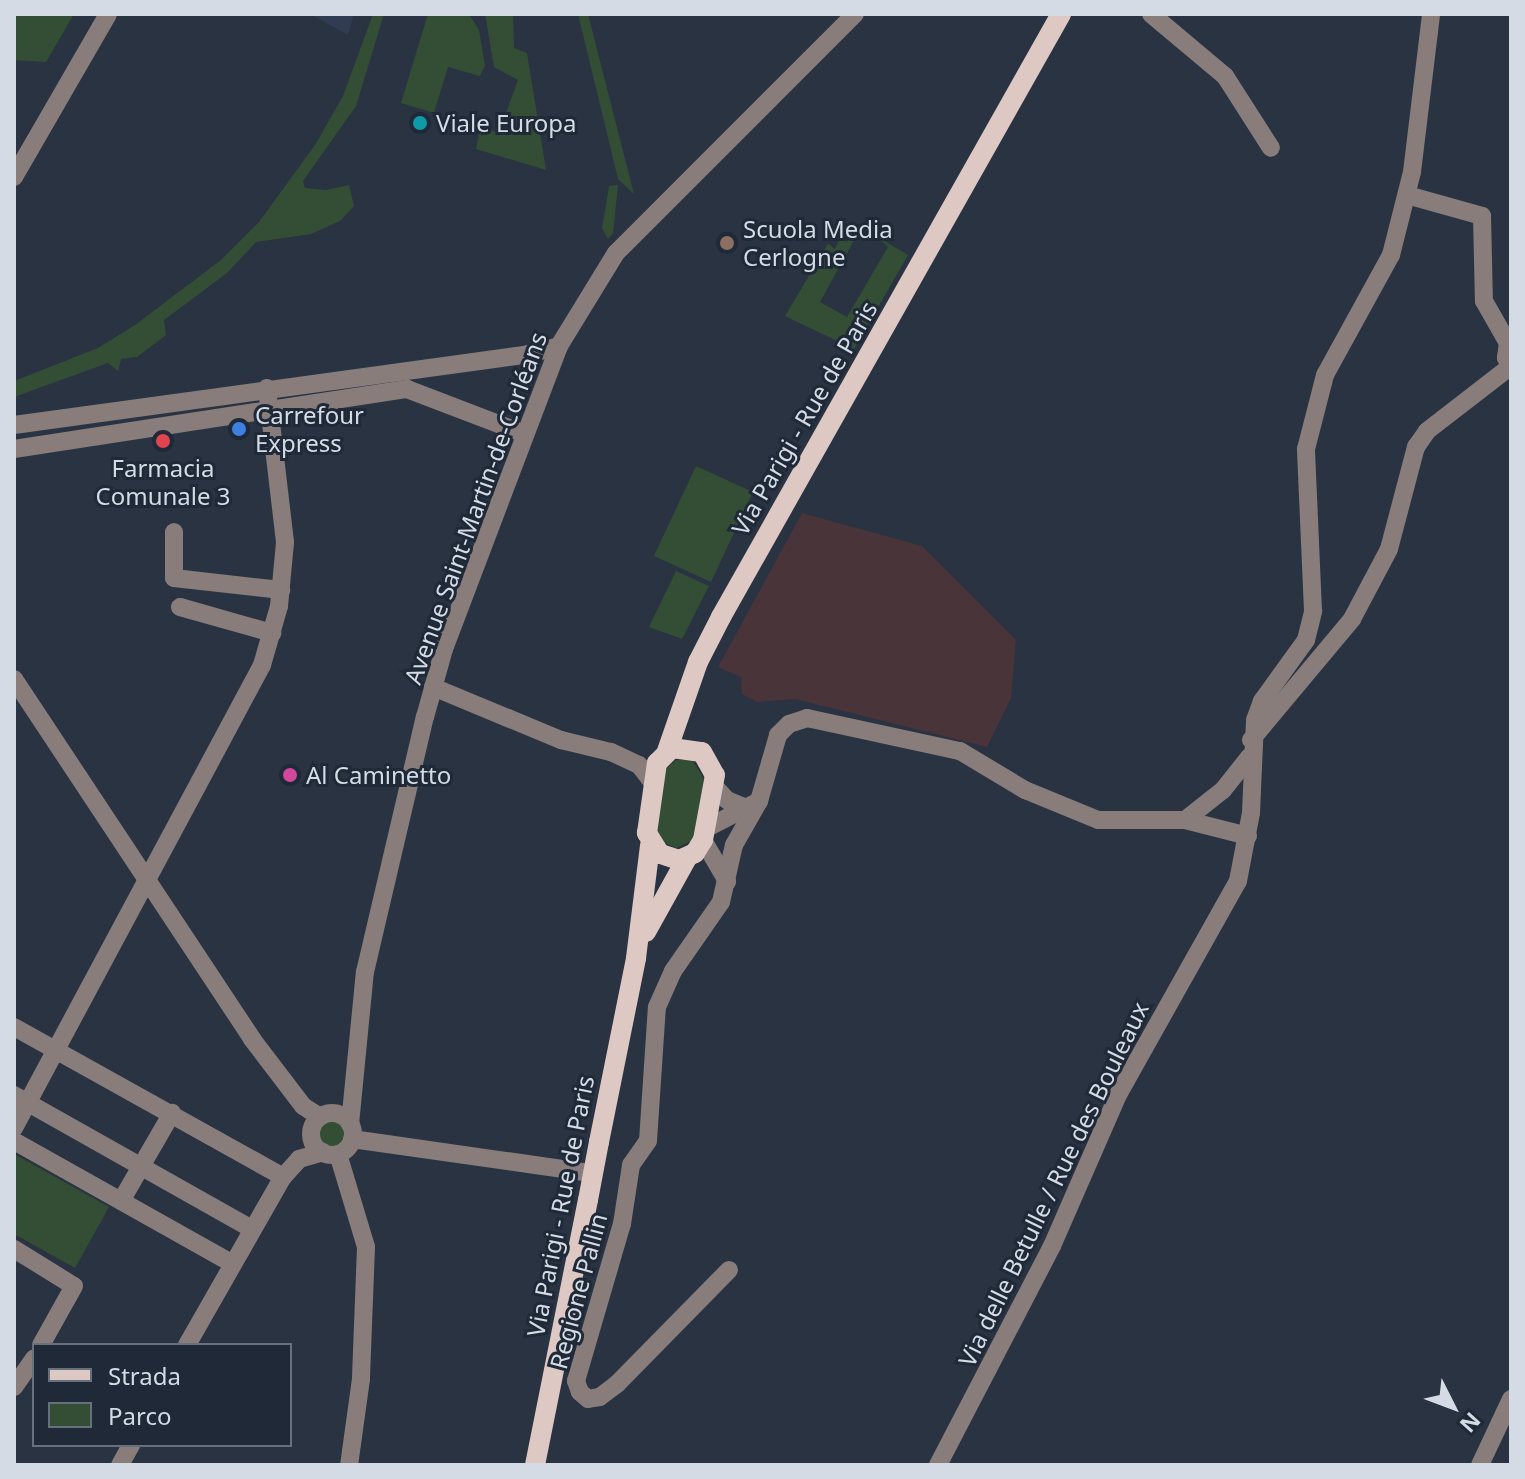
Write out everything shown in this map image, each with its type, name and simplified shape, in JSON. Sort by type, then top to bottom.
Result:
[{"type":"main road","name":"Via Parigi - Rue de Paris","points":[[535,1465],[636,958],[654,784],[665,752],[711,638],[1061,14]]},
{"type":"main road","name":"Via Parigi - Rue de Paris","points":[[711,638],[690,722],[700,750],[713,764],[713,785]]},
{"type":"main road","points":[[665,752],[686,746],[700,750]]},
{"type":"main road","points":[[704,834],[713,785]]},
{"type":"main road","name":"Via Parigi - Rue de Paris","points":[[636,958],[658,903],[704,834]]},
{"type":"main road","points":[[650,845],[670,858],[687,858]]},
{"type":"street","points":[[14,177],[108,14]]},
{"type":"street","name":"Avenue Saint-Martin-de-Corléans","points":[[351,1131],[365,972],[433,687],[559,346],[616,253],[855,14]]},
{"type":"street","points":[[1151,14],[1225,76],[1271,148]]},
{"type":"street","name":"Via delle Betulle / Rue des Bouleaux","points":[[938,1465],[1052,1246],[1119,1093],[1238,881],[1248,836],[1250,748],[1262,701],[1306,640],[1313,611],[1306,449],[1325,375],[1391,255],[1407,195],[1431,14]]},
{"type":"street","points":[[1407,195],[1482,216],[1484,301],[1508,343],[1506,358],[1511,359]]},
{"type":"street","points":[[14,425],[524,355],[559,346]]},
{"type":"street","points":[[1185,820],[1223,790],[1250,748],[1352,619],[1389,549],[1416,447],[1427,431],[1511,366]]},
{"type":"street","points":[[14,1128],[21,1099],[53,1049],[255,681],[272,633],[281,590],[285,542],[267,388]]},
{"type":"street","points":[[14,449],[407,389],[525,434]]},
{"type":"street","points":[[174,532],[174,578],[281,590]]},
{"type":"street","points":[[180,607],[272,633]]},
{"type":"street","points":[[14,679],[144,881],[284,1083],[320,1117]]},
{"type":"street","points":[[433,687],[561,740],[611,752],[639,765],[654,784]]},
{"type":"street","name":"Regione Pallin","points":[[729,1270],[617,1384],[600,1397],[588,1399],[580,1392],[576,1381],[622,1224],[631,1165],[648,1141],[647,1094],[663,989],[721,902],[734,845],[753,804],[778,735],[789,724],[807,718],[960,751],[1025,790],[1098,820],[1185,820],[1248,836]]},
{"type":"street","points":[[611,752],[665,752]]},
{"type":"street","points":[[713,785],[727,800],[753,804]]},
{"type":"street","points":[[727,881],[704,834],[753,804]]},
{"type":"street","points":[[687,858],[706,864],[727,881]]},
{"type":"street","points":[[14,1027],[283,1177]]},
{"type":"street","points":[[21,1099],[252,1229]]},
{"type":"street","points":[[121,1201],[172,1113]]},
{"type":"street","points":[[320,1117],[337,1114],[351,1131],[583,1172]]},
{"type":"street","points":[[320,1117],[312,1134],[330,1153],[366,1247],[361,1379],[349,1465]]},
{"type":"street","points":[[188,1343],[231,1263],[283,1177],[299,1159],[330,1153],[351,1131]]},
{"type":"street","points":[[14,1141],[231,1263]]},
{"type":"street","points":[[611,1173],[631,1165]]},
{"type":"street","points":[[14,1249],[74,1286],[42,1343]]},
{"type":"street","points":[[15,1388],[32,1361]]},
{"type":"street","points":[[1480,1465],[1511,1399]]},
{"type":"street","points":[[120,1465],[130,1447]]},
{"type":"shaded area","points":[[310,14],[354,14],[348,35]]},
{"type":"shaded area","points":[[802,513],[922,546],[1016,640],[1011,698],[987,747],[796,699],[757,702],[742,694],[741,677],[718,667]]},
{"type":"green space","points":[[14,14],[74,14],[46,62],[14,60]]},
{"type":"green space","points":[[373,14],[384,14],[356,106],[303,181],[305,188],[326,190],[349,185],[354,206],[340,221],[311,234],[256,242],[227,273],[164,320],[166,335],[137,357],[121,359],[118,371],[108,363],[14,397],[14,381],[98,348],[135,325],[221,260],[259,222],[315,145],[343,96]]},
{"type":"green space","points":[[428,14],[469,14],[479,30],[485,66],[480,76],[448,67],[434,113],[401,103]]},
{"type":"green space","points":[[485,14],[513,14],[514,48],[527,53],[546,170],[476,149],[480,129],[499,132],[518,80],[494,67]]},
{"type":"green space","points":[[578,14],[588,14],[634,194],[618,179]]},
{"type":"green space","points":[[618,185],[613,233],[608,239],[602,228],[609,186]]},
{"type":"green space","points":[[854,231],[858,233],[820,302],[847,317],[888,247],[876,236],[908,255],[854,349],[785,316],[828,244],[835,249],[840,238],[847,242]]},
{"type":"green space","points":[[696,466],[753,492],[711,582],[654,556]]},
{"type":"green space","points":[[676,571],[709,586],[682,639],[649,627]]},
{"type":"green space","points":[[676,760],[692,760],[704,779],[693,840],[676,848],[661,841],[655,825],[665,770]]},
{"type":"green space","points":[[332,1121],[342,1125],[346,1135],[342,1145],[332,1149],[322,1145],[318,1135],[322,1125]]},
{"type":"green space","points":[[16,1155],[109,1207],[75,1268],[14,1234]]},
{"type":"place","name":"Viale Europa","points":[[420,123]]},
{"type":"place","name":"Scuola Media Cerlogne","points":[[727,243]]},
{"type":"place","name":"Carrefour Express","points":[[239,429]]},
{"type":"place","name":"Farmacia Comunale 3","points":[[163,441]]},
{"type":"place","name":"Al Caminetto","points":[[290,775]]}]
